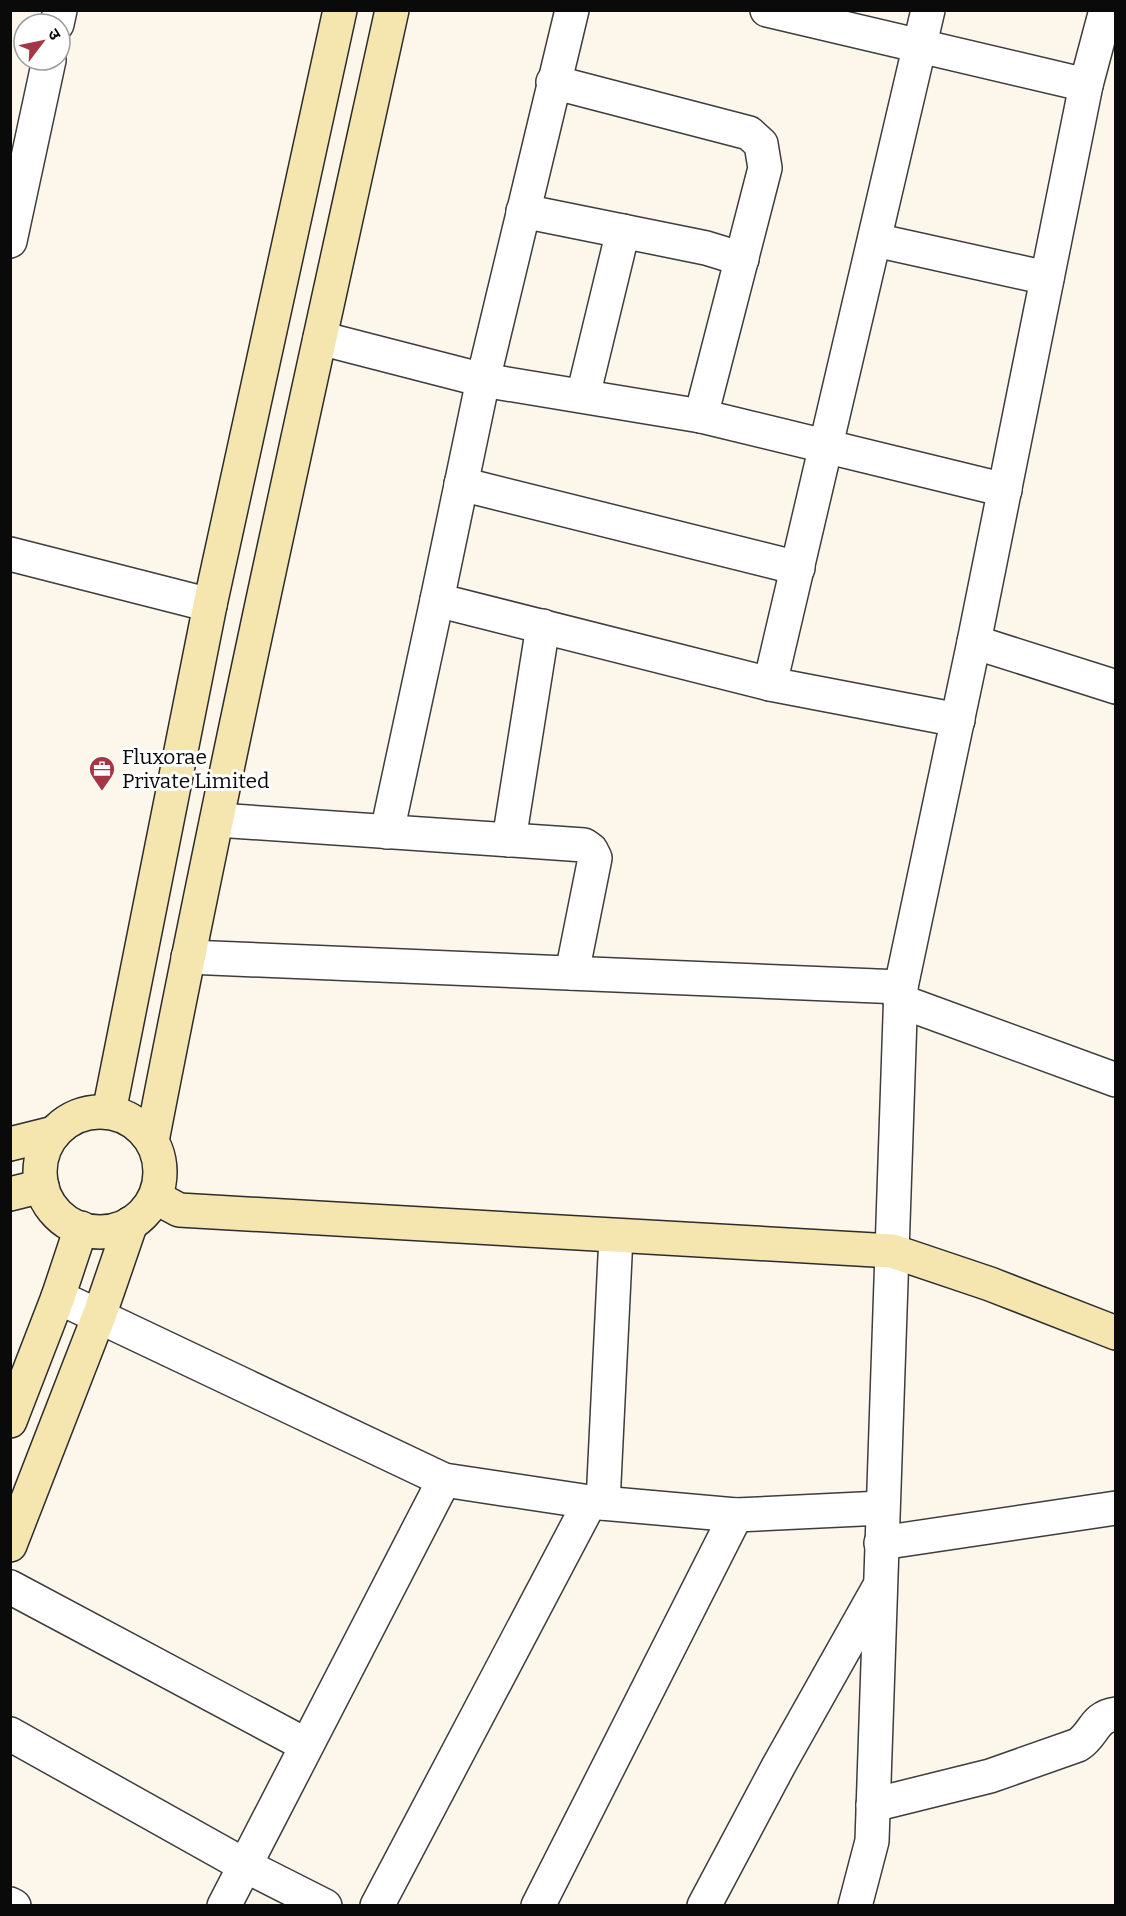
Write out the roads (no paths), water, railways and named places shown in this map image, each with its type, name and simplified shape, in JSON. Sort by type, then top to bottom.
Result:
[{"type":"street","points":[[109,1112],[210,605],[340,10]]},
{"type":"street","points":[[152,1141],[217,820],[392,10]]},
{"type":"street","points":[[387,832],[483,380],[572,10]]},
{"type":"street","points":[[767,10],[1086,85]]},
{"type":"street","points":[[770,684],[928,10]]},
{"type":"street","points":[[855,1905],[872,1841],[900,994],[975,642],[1086,85],[1106,10]]},
{"type":"street","points":[[10,241],[46,72]]},
{"type":"street","points":[[553,82],[749,133],[761,144],[765,168],[701,416]]},
{"type":"street","points":[[523,211],[706,248],[742,259]]},
{"type":"street","points":[[583,396],[623,231]]},
{"type":"street","points":[[875,240],[1047,278]]},
{"type":"street","points":[[320,338],[483,380],[701,416],[1005,490]]},
{"type":"street","points":[[461,484],[798,568]]},
{"type":"street","points":[[10,554],[210,605]]},
{"type":"street","points":[[437,600],[770,684],[958,720]]},
{"type":"street","points":[[509,840],[543,626]]},
{"type":"street","points":[[975,642],[1116,687]]},
{"type":"street","points":[[217,820],[584,845],[591,850],[595,858],[572,973]]},
{"type":"street","points":[[188,957],[572,973],[900,994],[1116,1080]]},
{"type":"street","points":[[109,1112],[134,1122],[152,1141],[159,1159],[160,1179],[155,1197],[143,1213],[131,1223],[116,1230],[100,1232],[81,1228],[63,1218],[50,1204],[42,1186],[40,1167],[44,1149],[54,1133],[66,1122],[82,1114],[109,1112]]},
{"type":"street","points":[[10,1144],[54,1133]]},
{"type":"street","points":[[10,1194],[42,1186]]},
{"type":"street","points":[[155,1197],[179,1210],[892,1251],[990,1284],[1116,1333]]},
{"type":"street","points":[[10,1545],[99,1316],[131,1223]]},
{"type":"street","points":[[10,1421],[58,1297],[81,1228]]},
{"type":"street","points":[[377,1905],[596,1503],[616,1236]]},
{"type":"street","points":[[58,1297],[444,1480],[596,1503],[736,1515],[882,1508]]},
{"type":"street","points":[[224,1905],[444,1480]]},
{"type":"street","points":[[881,1543],[1116,1508]]},
{"type":"street","points":[[538,1905],[736,1515]]},
{"type":"street","points":[[704,1905],[880,1584]]},
{"type":"street","points":[[10,1587],[306,1745]]},
{"type":"street","points":[[873,1805],[990,1776],[1078,1745],[1088,1738],[1097,1722],[1108,1715],[1116,1714]]},
{"type":"street","points":[[10,1734],[244,1865],[326,1905]]},
{"type":"place","name":"Fluxorae Private Limited","points":[[102,792]]}]
